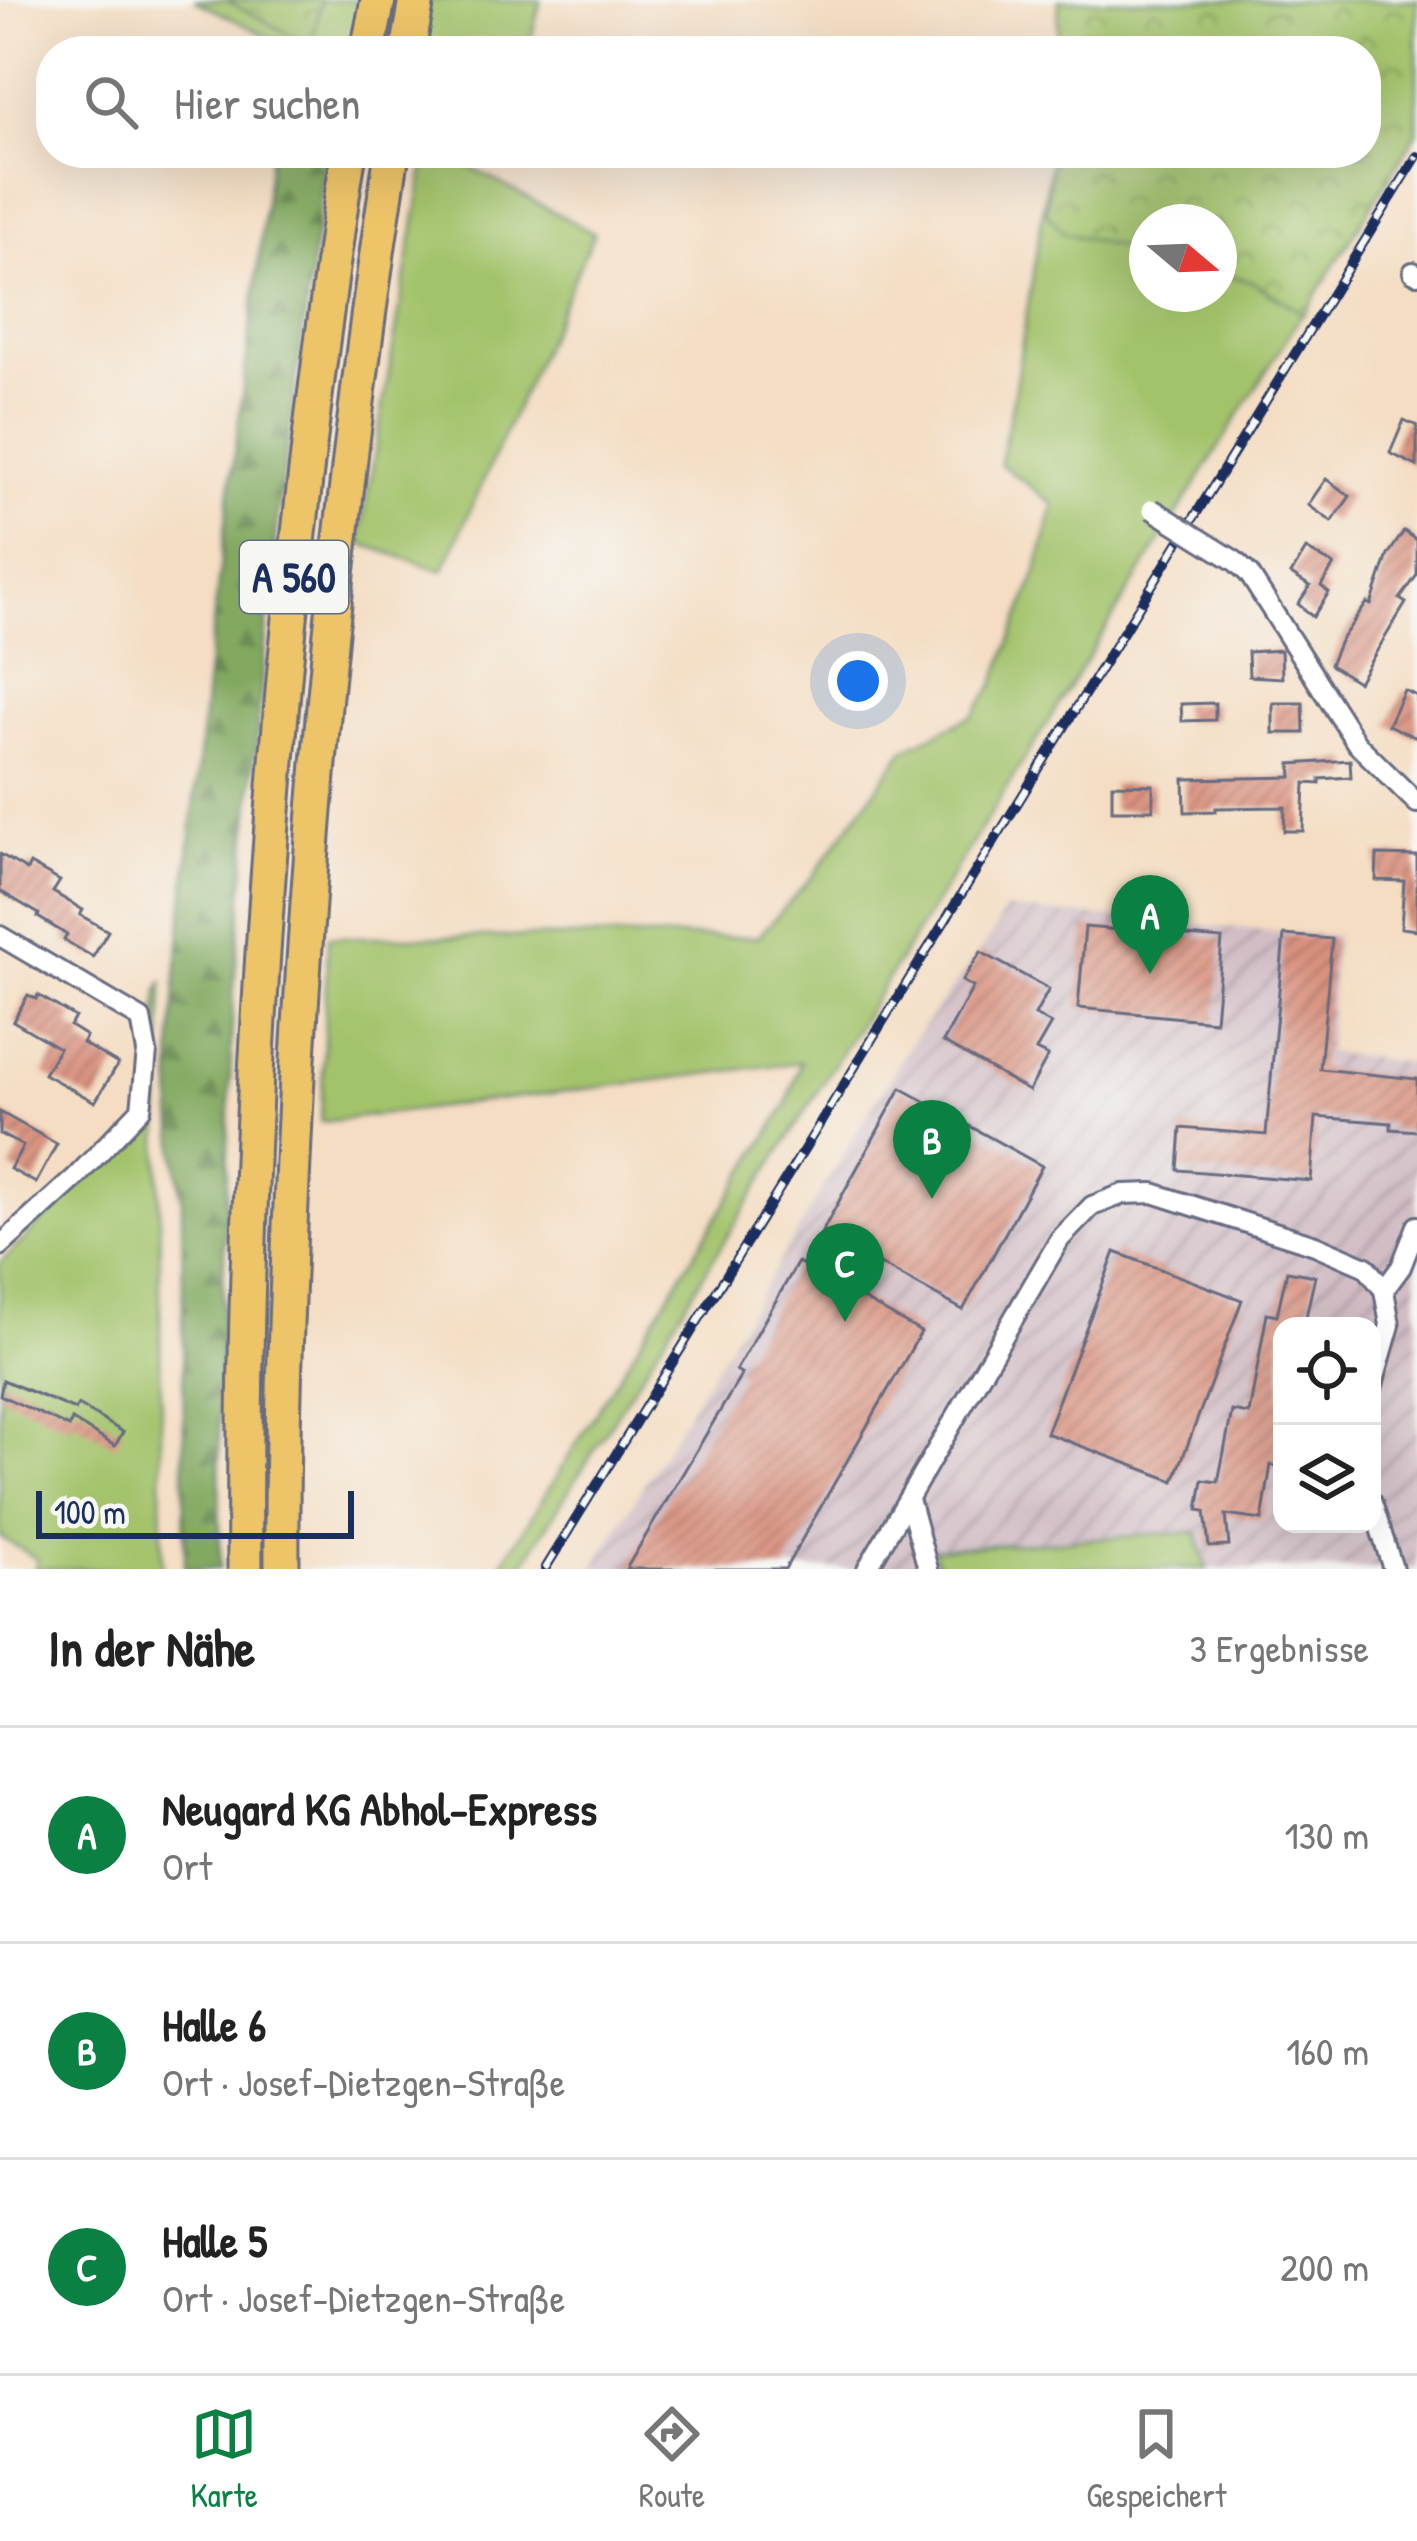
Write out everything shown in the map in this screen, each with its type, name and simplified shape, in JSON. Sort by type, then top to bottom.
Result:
[{"type":"highway","points":[[371,36],[378,0]]},
{"type":"highway","points":[[411,36],[417,0]]},
{"type":"highway","name":"A 560","points":[[245,1569],[244,1405],[260,1003],[278,746],[296,548],[348,168]]},
{"type":"highway","name":"A 560","points":[[282,1569],[291,1204],[318,764],[360,363],[390,168]]},
{"type":"street","points":[[1152,509],[1249,574],[1357,743],[1417,803]]},
{"type":"street","points":[[0,936],[141,1019],[147,1052],[141,1109],[0,1246]]},
{"type":"street","points":[[867,1569],[1060,1239],[1092,1206],[1123,1194],[1154,1193],[1366,1267],[1384,1290],[1390,1325],[1381,1356]]},
{"type":"street","points":[[1384,1290],[1401,1267],[1417,1226]]},
{"type":"street","points":[[909,1499],[928,1569]]},
{"type":"street","points":[[1381,1531],[1393,1569]]},
{"type":"shaded area","points":[[1005,909],[1335,936],[1327,1052],[1417,1064],[1417,1569],[593,1569],[911,1043],[992,934]]},
{"type":"green space","points":[[194,0],[541,0],[532,36],[267,36]]},
{"type":"green space","points":[[226,0],[321,0],[313,36],[293,36]]},
{"type":"green space","points":[[1059,0],[1417,0],[1417,133],[1304,314],[1251,281],[1237,278],[1237,204],[1129,204],[1129,250],[1064,233],[1046,212],[1051,168],[1381,168],[1381,36],[1058,36]]},
{"type":"green space","points":[[1417,0],[1417,129],[520,1569],[499,1569],[786,1106],[801,1062],[321,1122],[328,937],[758,937],[813,876],[905,749],[973,715],[994,685],[1037,572],[1054,504],[1000,464],[1050,168],[1381,168],[1381,36]]},
{"type":"green space","points":[[268,168],[325,168],[275,537],[233,997],[219,1402],[220,1569],[185,1569],[182,1198],[173,1105],[174,1011],[210,650]]},
{"type":"green space","points":[[424,168],[471,168],[594,233],[443,571],[359,543]]},
{"type":"green space","points":[[163,981],[159,1160],[162,1569],[35,1569],[37,1559],[0,1537],[0,1263],[147,1118]]},
{"type":"green space","points":[[1196,1532],[1207,1569],[939,1569],[933,1549]]},
{"type":"building","points":[[1404,420],[1417,426],[1417,466],[1390,453]]},
{"type":"building","points":[[1326,479],[1350,496],[1332,522],[1308,505]]},
{"type":"building","points":[[1404,531],[1417,540],[1417,575],[1400,599],[1406,603],[1358,682],[1330,665],[1340,641],[1367,603],[1371,605],[1388,555]]},
{"type":"building","points":[[1306,549],[1334,565],[1321,586],[1329,592],[1313,617],[1298,604],[1310,586],[1291,574]]},
{"type":"building","points":[[1281,650],[1282,678],[1249,676],[1248,652]]},
{"type":"building","points":[[1404,690],[1417,696],[1417,738],[1388,725]]},
{"type":"building","points":[[1215,703],[1215,720],[1182,721],[1181,704]]},
{"type":"building","points":[[1273,703],[1303,703],[1304,733],[1273,733]]},
{"type":"building","points":[[1350,760],[1351,777],[1305,783],[1303,831],[1284,831],[1285,807],[1185,812],[1184,779],[1292,777],[1291,764]]},
{"type":"building","points":[[1112,784],[1153,785],[1153,810],[1112,810]]},
{"type":"building","points":[[0,854],[60,881],[53,892],[108,931],[93,957],[64,940],[67,935],[39,914],[0,891]]},
{"type":"building","points":[[1377,855],[1417,856],[1417,930],[1401,928],[1404,881],[1376,880]]},
{"type":"building","points":[[1085,927],[1222,939],[1215,1021],[1078,1008]]},
{"type":"building","points":[[1284,935],[1332,939],[1320,1069],[1417,1079],[1417,1131],[1391,1129],[1391,1123],[1316,1117],[1311,1181],[1178,1170],[1181,1128],[1266,1135]]},
{"type":"building","points":[[981,952],[1049,989],[1035,1015],[1051,1024],[1036,1050],[1048,1056],[1029,1091],[943,1042],[973,987],[962,981]]},
{"type":"building","points":[[28,995],[36,999],[38,995],[75,1017],[70,1026],[86,1036],[82,1043],[118,1064],[95,1102],[44,1074],[59,1048],[13,1021]]},
{"type":"building","points":[[901,1088],[1042,1166],[963,1310],[822,1232]]},
{"type":"building","points":[[0,1112],[57,1144],[36,1183],[10,1169],[23,1146],[0,1134]]},
{"type":"building","points":[[1115,1252],[1242,1300],[1174,1481],[1046,1433]]},
{"type":"building","points":[[798,1262],[921,1332],[785,1569],[626,1569],[742,1374],[736,1370]]},
{"type":"building","points":[[1287,1271],[1315,1276],[1306,1317],[1273,1317],[1273,1465],[1262,1520],[1226,1515],[1229,1546],[1209,1547],[1205,1511],[1198,1510],[1203,1480],[1218,1482],[1232,1411],[1249,1414],[1267,1313],[1277,1315]]},
{"type":"building","points":[[3,1380],[75,1410],[78,1405],[123,1432],[115,1446],[72,1420],[69,1427],[0,1395]]},
{"type":"railway","points":[[545,1569],[1417,156]]},
{"type":"place","name":"Neugard KG Abhol-Express","points":[[1150,974]]},
{"type":"place","name":"Halle 6","points":[[932,1199]]},
{"type":"place","name":"Halle 5","points":[[845,1322]]}]
